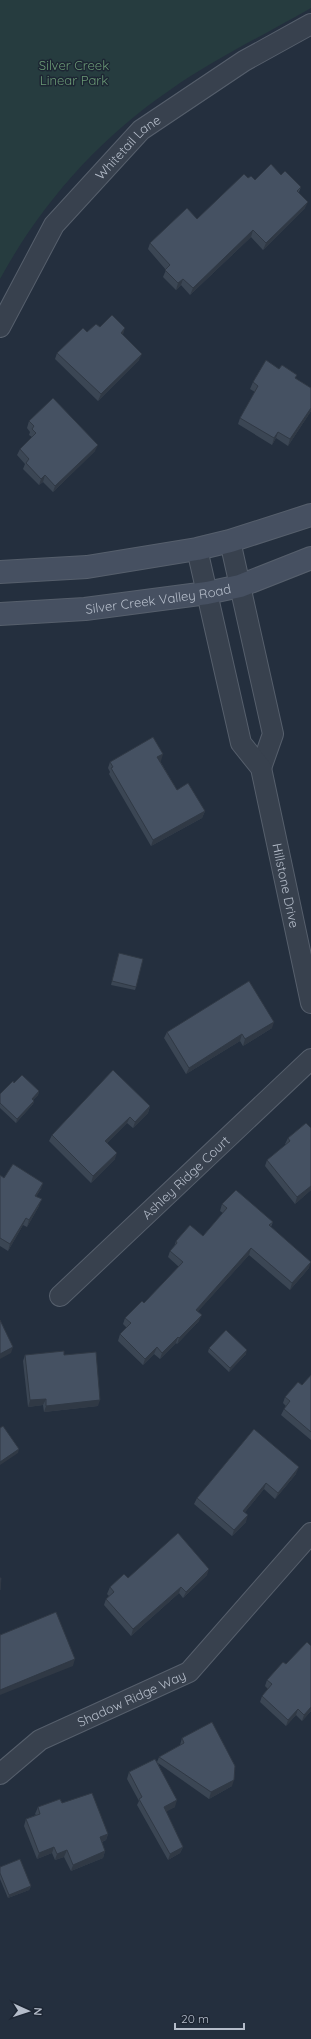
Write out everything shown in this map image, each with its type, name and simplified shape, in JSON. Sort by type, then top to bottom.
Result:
[{"type":"main road","points":[[0,572],[87,567],[197,549],[290,523],[311,514]]},
{"type":"main road","name":"Silver Creek Valley Road","points":[[0,614],[85,609],[207,594],[240,586],[311,558]]},
{"type":"street","name":"Whitetail Lane","points":[[0,326],[54,224],[141,130],[244,60],[311,24]]},
{"type":"street","name":"Hillstone Drive","points":[[230,541],[272,734],[261,768]]},
{"type":"street","name":"Hillstone Drive","points":[[197,549],[242,743],[261,768],[311,1003]]},
{"type":"street","name":"Ashley Ridge Court","points":[[60,1296],[311,1059]]},
{"type":"street","name":"Shadow Ridge Way","points":[[0,1774],[40,1740],[189,1672],[311,1533]]},
{"type":"green space","name":"Silver Creek Linear Park","points":[[0,0],[311,0],[311,8],[187,79],[144,109],[119,129],[74,174],[53,199],[16,251],[0,279]]},
{"type":"building","points":[[271,164],[281,175],[285,171],[301,187],[297,191],[308,202],[266,243],[253,230],[193,288],[183,279],[178,283],[165,270],[170,265],[150,243],[187,208],[197,219],[244,174],[248,178],[251,176],[255,180]]},
{"type":"building","points":[[112,315],[125,328],[121,333],[142,354],[101,394],[57,353],[83,328],[87,332],[96,324],[100,327]]},
{"type":"building","points":[[266,360],[279,369],[282,365],[297,375],[295,378],[311,388],[311,408],[290,439],[278,432],[274,438],[240,418],[258,386],[253,382]]},
{"type":"building","points":[[53,398],[98,445],[55,486],[45,475],[41,479],[26,463],[29,459],[20,449],[36,433],[32,429],[34,426],[29,421]]},
{"type":"building","points":[[153,737],[163,754],[157,757],[177,790],[188,783],[205,811],[153,840],[111,768],[113,767],[110,762]]},
{"type":"building","points":[[119,953],[143,959],[136,987],[112,981]]},
{"type":"building","points":[[249,981],[274,1022],[245,1039],[242,1034],[189,1068],[167,1032]]},
{"type":"building","points":[[113,1070],[150,1106],[135,1122],[130,1117],[105,1141],[117,1153],[93,1176],[52,1135]]},
{"type":"building","points":[[22,1075],[39,1091],[32,1099],[34,1101],[17,1119],[0,1103],[0,1094],[13,1081],[14,1083]]},
{"type":"building","points":[[306,1123],[311,1128],[311,1186],[297,1197],[267,1160],[290,1141],[288,1138]]},
{"type":"building","points":[[13,1164],[43,1183],[35,1196],[42,1199],[29,1220],[26,1218],[10,1244],[0,1238],[0,1175],[4,1178]]},
{"type":"building","points":[[236,1190],[273,1222],[269,1225],[311,1262],[292,1283],[251,1248],[196,1310],[202,1315],[162,1353],[157,1347],[145,1359],[120,1334],[131,1323],[125,1318],[142,1301],[144,1303],[183,1262],[170,1251],[177,1243],[176,1241],[190,1225],[203,1236],[227,1208],[222,1204]]},
{"type":"building","points":[[0,1320],[13,1347],[0,1354]]},
{"type":"building","points":[[226,1330],[247,1350],[230,1368],[209,1348]]},
{"type":"building","points":[[64,1351],[64,1355],[96,1352],[100,1400],[46,1406],[46,1399],[30,1400],[25,1355]]},
{"type":"building","points":[[311,1375],[311,1432],[284,1409],[290,1401],[285,1397],[298,1382],[302,1385]]},
{"type":"building","points":[[3,1426],[19,1449],[0,1462],[0,1428]]},
{"type":"building","points":[[254,1429],[299,1467],[278,1493],[266,1483],[243,1511],[248,1515],[234,1530],[197,1498]]},
{"type":"building","points":[[178,1533],[209,1569],[186,1592],[181,1587],[133,1629],[106,1599],[114,1592],[110,1587],[124,1574],[128,1578]]},
{"type":"building","points":[[56,1612],[75,1659],[0,1690],[0,1635]]},
{"type":"building","points":[[307,1642],[311,1646],[311,1707],[304,1715],[298,1709],[288,1720],[262,1696],[272,1684],[267,1680],[283,1662],[286,1664]]},
{"type":"building","points":[[212,1722],[235,1766],[234,1780],[211,1792],[159,1757],[184,1743],[182,1738]]},
{"type":"building","points":[[155,1759],[177,1800],[164,1807],[183,1847],[170,1854],[139,1799],[142,1797],[129,1772]]},
{"type":"building","points":[[92,1793],[108,1834],[100,1837],[105,1851],[73,1865],[67,1850],[57,1854],[54,1847],[39,1853],[26,1819],[40,1814],[38,1807],[60,1799],[62,1803]]},
{"type":"building","points":[[20,1859],[31,1886],[9,1895],[0,1873],[0,1867]]}]
